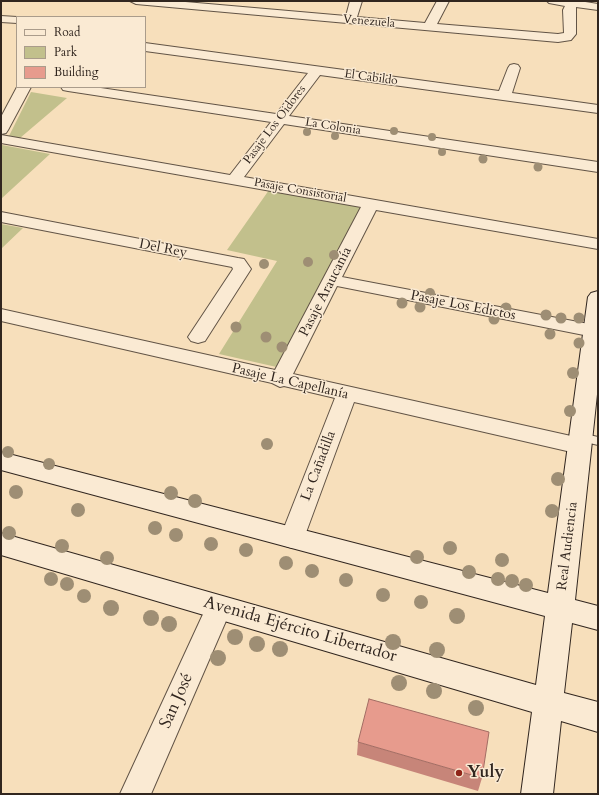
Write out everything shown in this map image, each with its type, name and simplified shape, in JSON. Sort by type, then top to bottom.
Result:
[{"type":"street","name":"Venezuela","points":[[136,1],[267,7],[350,20],[563,38],[570,34],[570,8],[572,2]]},
{"type":"street","points":[[350,20],[356,1]]},
{"type":"street","points":[[429,27],[443,1]]},
{"type":"street","points":[[553,1],[572,2],[598,7]]},
{"type":"street","points":[[1,19],[16,20]]},
{"type":"street","name":"El Cabildo","points":[[146,47],[598,109]]},
{"type":"street","points":[[504,96],[514,68]]},
{"type":"street","name":"Pasaje Los Oidores","points":[[234,180],[316,71]]},
{"type":"street","points":[[1,130],[23,88]]},
{"type":"street","name":"La Colonia","points":[[75,88],[598,167]]},
{"type":"street","name":"Pasaje Consistorial","points":[[1,139],[598,244]]},
{"type":"street","name":"Pasaje Araucanía","points":[[280,380],[371,204]]},
{"type":"street","name":"Del Rey","points":[[1,217],[238,263],[242,268],[198,337]]},
{"type":"street","name":"Pasaje Los Edictos","points":[[332,280],[597,311]]},
{"type":"street","name":"Real Audiencia","points":[[537,794],[560,608],[586,441],[597,311]]},
{"type":"street","name":"Pasaje La Capellanía","points":[[1,315],[280,380],[586,441]]},
{"type":"street","name":"La Cañadilla","points":[[292,538],[346,394]]},
{"type":"street","points":[[1,461],[598,618]]},
{"type":"street","name":"Avenida Ejército Libertador","points":[[1,544],[598,717]]},
{"type":"street","name":"San José","points":[[135,794],[219,607]]},
{"type":"green space","points":[[31,92],[67,98],[20,138],[9,136]]},
{"type":"green space","points":[[2,145],[50,154],[1,199],[1,147]]},
{"type":"green space","points":[[269,190],[367,208],[281,368],[219,354],[277,261],[227,250]]},
{"type":"green space","points":[[1,224],[23,228],[1,249]]},
{"type":"building","points":[[369,699],[489,732],[482,778],[358,742]]},
{"type":"place","name":"Yuly","points":[[459,773]]}]
